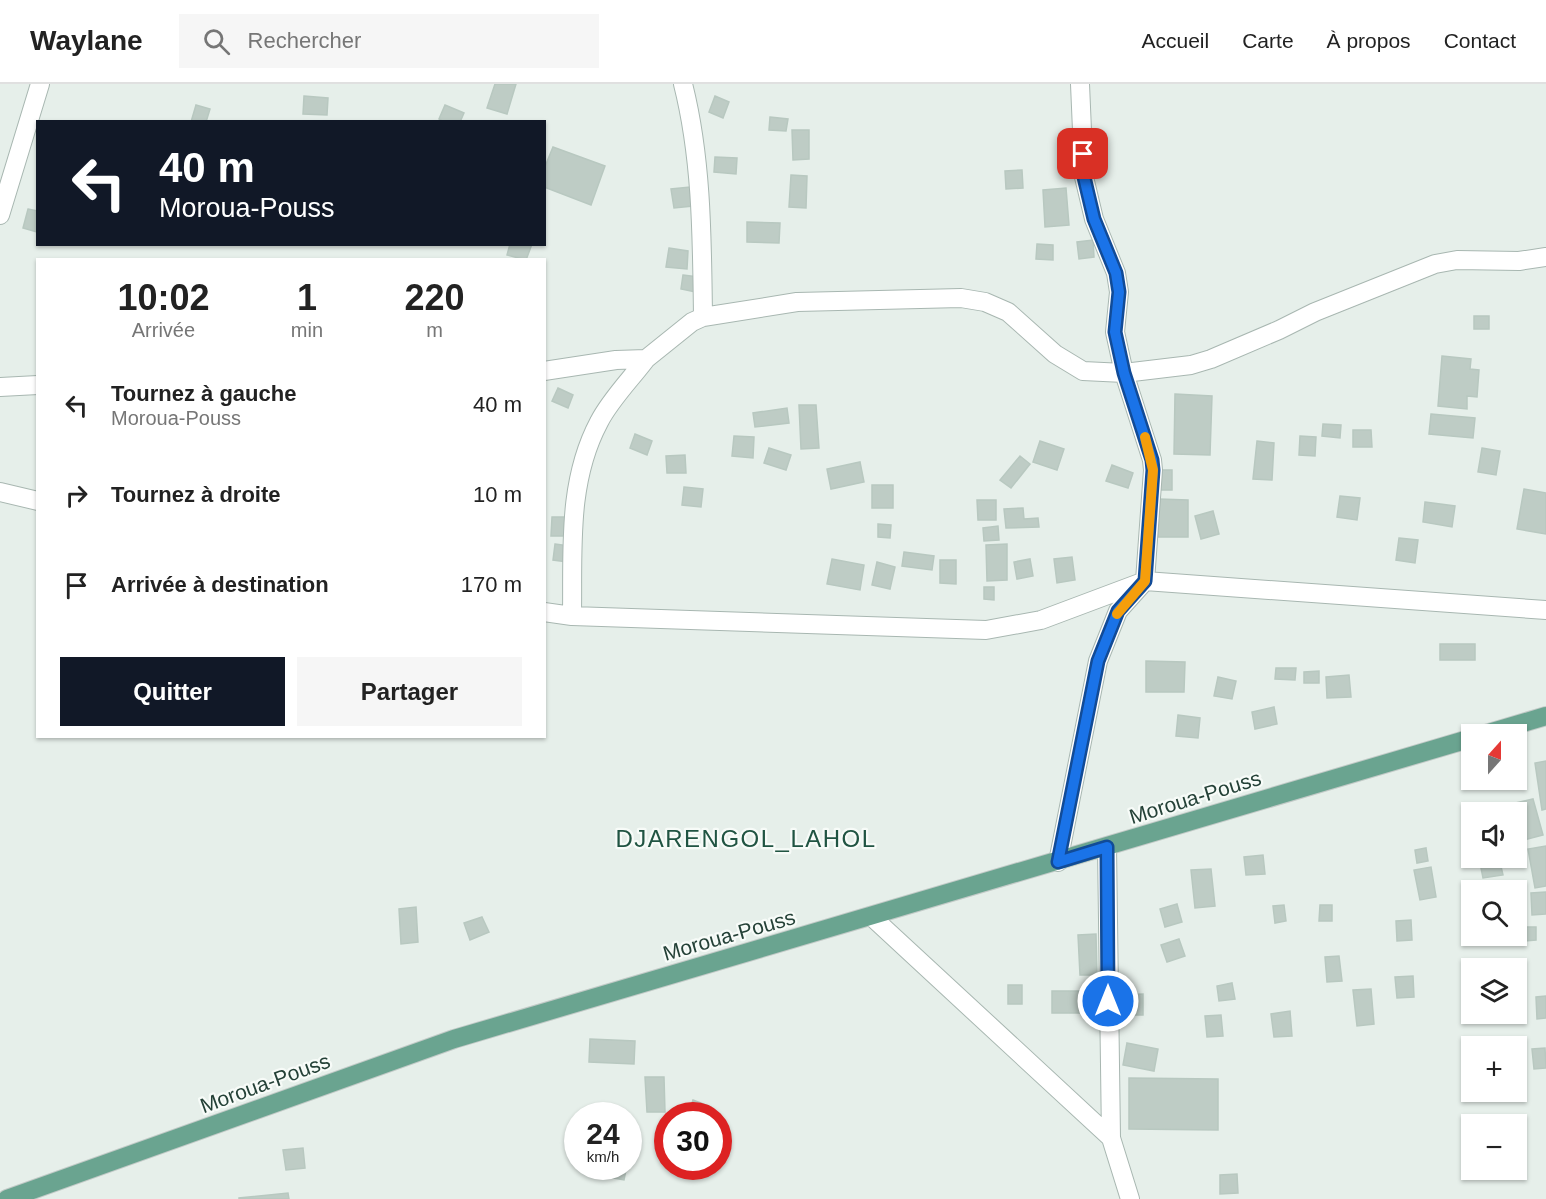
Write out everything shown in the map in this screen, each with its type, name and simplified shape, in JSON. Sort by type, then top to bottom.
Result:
[{"type":"main road","points":[[1519,724],[1546,716]]},
{"type":"main road","name":"Moroua-Pouss","points":[[7,1199],[454,1039],[1461,741]]},
{"type":"street","points":[[0,215],[40,84]]},
{"type":"street","points":[[683,84],[702,214],[703,316]]},
{"type":"street","points":[[1058,862],[1098,661],[1118,611],[1145,581],[1153,470],[1152,460],[1124,373],[1115,332],[1119,292],[1116,273],[1094,219],[1084,177],[1080,84]]},
{"type":"street","points":[[572,616],[574,503],[582,460],[600,420],[646,359],[692,322],[703,316],[797,302],[961,298],[985,302],[1008,312],[1055,354],[1083,371],[1124,373],[1191,365],[1211,359],[1315,312],[1436,264],[1457,260],[1519,261],[1546,257]]},
{"type":"street","points":[[546,371],[616,360],[646,359]]},
{"type":"street","points":[[0,387],[36,385]]},
{"type":"street","points":[[0,492],[36,501]]},
{"type":"street","points":[[546,612],[572,616],[986,630],[1041,620],[1145,581],[1546,610]]},
{"type":"street","points":[[1107,847],[1111,1138],[1130,1199]]},
{"type":"street","points":[[871,916],[1111,1138]]},
{"type":"building","points":[[495,84],[516,84],[507,114],[487,108]]},
{"type":"building","points":[[304,96],[328,98],[327,115],[303,114]]},
{"type":"building","points":[[715,96],[729,102],[723,118],[709,112]]},
{"type":"building","points":[[196,105],[210,109],[207,120],[192,120]]},
{"type":"building","points":[[445,105],[464,113],[461,120],[439,119]]},
{"type":"building","points":[[770,117],[788,119],[786,131],[769,130]]},
{"type":"building","points":[[792,130],[809,130],[809,159],[793,160]]},
{"type":"building","points":[[553,147],[605,166],[591,205],[546,188],[546,164]]},
{"type":"building","points":[[715,157],[737,158],[736,174],[714,172]]},
{"type":"building","points":[[1022,170],[1023,188],[1006,189],[1005,171]]},
{"type":"building","points":[[791,175],[807,176],[806,208],[789,207]]},
{"type":"building","points":[[690,187],[693,206],[674,208],[671,189]]},
{"type":"building","points":[[1066,188],[1069,225],[1045,227],[1043,190]]},
{"type":"building","points":[[28,209],[36,211],[36,232],[23,228]]},
{"type":"building","points":[[747,222],[780,223],[779,243],[747,242]]},
{"type":"building","points":[[1093,240],[1094,257],[1079,259],[1077,242]]},
{"type":"building","points":[[1037,244],[1053,245],[1053,260],[1036,259]]},
{"type":"building","points":[[509,246],[531,246],[527,258],[507,255]]},
{"type":"building","points":[[669,248],[688,251],[687,269],[666,267]]},
{"type":"building","points":[[683,275],[698,277],[696,292],[681,289]]},
{"type":"building","points":[[1474,316],[1489,316],[1489,329],[1474,329]]},
{"type":"building","points":[[1442,356],[1471,359],[1470,369],[1479,370],[1477,397],[1467,396],[1467,409],[1438,406]]},
{"type":"building","points":[[558,388],[573,395],[568,408],[552,401]]},
{"type":"building","points":[[1175,394],[1212,396],[1210,455],[1174,454]]},
{"type":"building","points":[[799,405],[816,405],[819,448],[801,449]]},
{"type":"building","points":[[787,408],[789,423],[755,427],[753,413]]},
{"type":"building","points":[[1431,414],[1475,418],[1473,438],[1429,434]]},
{"type":"building","points":[[1323,424],[1341,425],[1340,438],[1322,436]]},
{"type":"building","points":[[1353,430],[1371,430],[1372,447],[1353,447]]},
{"type":"building","points":[[635,434],[652,441],[647,455],[630,448]]},
{"type":"building","points":[[734,436],[754,437],[753,458],[732,456]]},
{"type":"building","points":[[1300,436],[1316,437],[1315,456],[1299,455]]},
{"type":"building","points":[[1040,441],[1064,449],[1057,470],[1033,462]]},
{"type":"building","points":[[1257,441],[1274,443],[1272,480],[1253,479]]},
{"type":"building","points":[[769,448],[791,455],[786,470],[764,463]]},
{"type":"building","points":[[1482,448],[1500,451],[1496,475],[1478,472]]},
{"type":"building","points":[[685,455],[686,473],[667,473],[666,456]]},
{"type":"building","points":[[1020,456],[1030,464],[1011,488],[1000,480]]},
{"type":"building","points":[[860,462],[864,482],[831,489],[827,469]]},
{"type":"building","points":[[1112,465],[1133,473],[1128,488],[1106,481]]},
{"type":"building","points":[[1160,470],[1172,470],[1172,490],[1160,490]]},
{"type":"building","points":[[872,485],[893,485],[893,508],[872,508]]},
{"type":"building","points":[[684,487],[703,489],[701,507],[682,505]]},
{"type":"building","points":[[1524,489],[1546,493],[1546,534],[1517,529]]},
{"type":"building","points":[[1340,496],[1360,498],[1357,520],[1337,517]]},
{"type":"building","points":[[1159,499],[1188,500],[1188,537],[1158,537]]},
{"type":"building","points":[[977,500],[996,500],[996,520],[978,520]]},
{"type":"building","points":[[1425,502],[1455,506],[1452,527],[1423,522]]},
{"type":"building","points":[[1023,508],[1024,519],[1038,518],[1039,527],[1006,528],[1004,509]]},
{"type":"building","points":[[1213,511],[1219,534],[1201,539],[1195,516]]},
{"type":"building","points":[[552,517],[567,517],[566,536],[551,536]]},
{"type":"building","points":[[878,524],[891,525],[890,538],[878,537]]},
{"type":"building","points":[[998,526],[999,540],[984,541],[983,528]]},
{"type":"building","points":[[1399,538],[1418,540],[1415,563],[1396,560]]},
{"type":"building","points":[[555,544],[569,546],[567,562],[553,560]]},
{"type":"building","points":[[1007,544],[1007,580],[987,581],[986,545]]},
{"type":"building","points":[[904,552],[934,556],[932,570],[902,566]]},
{"type":"building","points":[[1072,557],[1075,580],[1057,583],[1054,559]]},
{"type":"building","points":[[832,559],[864,565],[860,590],[827,584]]},
{"type":"building","points":[[1030,559],[1033,576],[1017,579],[1014,562]]},
{"type":"building","points":[[940,560],[956,560],[956,584],[940,583]]},
{"type":"building","points":[[877,562],[895,567],[890,589],[872,585]]},
{"type":"building","points":[[984,587],[994,587],[994,600],[984,599]]},
{"type":"building","points":[[1440,644],[1475,644],[1475,660],[1440,660]]},
{"type":"building","points":[[1146,661],[1185,662],[1184,692],[1146,692]]},
{"type":"building","points":[[1276,668],[1296,668],[1295,680],[1275,679]]},
{"type":"building","points":[[1319,671],[1319,683],[1304,683],[1304,672]]},
{"type":"building","points":[[1349,675],[1351,697],[1327,698],[1326,677]]},
{"type":"building","points":[[1218,677],[1236,681],[1232,699],[1214,696]]},
{"type":"building","points":[[1274,707],[1277,724],[1255,729],[1252,712]]},
{"type":"building","points":[[1178,715],[1200,718],[1198,738],[1176,736]]},
{"type":"building","points":[[1546,761],[1546,809],[1542,810],[1535,763]]},
{"type":"building","points":[[1533,799],[1543,835],[1527,839],[1527,802],[1520,802]]},
{"type":"building","points":[[1546,846],[1546,886],[1535,888],[1528,849]]},
{"type":"building","points":[[1426,848],[1428,861],[1417,863],[1415,850]]},
{"type":"building","points":[[1263,855],[1265,874],[1246,875],[1244,857]]},
{"type":"building","points":[[1431,867],[1436,897],[1420,900],[1414,870]]},
{"type":"building","points":[[1481,868],[1501,868],[1503,875],[1483,878]]},
{"type":"building","points":[[1211,869],[1215,906],[1195,908],[1191,870]]},
{"type":"building","points":[[1546,892],[1546,914],[1532,915],[1531,893]]},
{"type":"building","points":[[1177,904],[1182,922],[1165,927],[1160,909]]},
{"type":"building","points":[[1284,905],[1286,921],[1275,923],[1273,906]]},
{"type":"building","points":[[1320,905],[1332,905],[1332,921],[1319,921]]},
{"type":"building","points":[[416,907],[418,942],[401,944],[399,909]]},
{"type":"building","points":[[482,917],[489,932],[470,940],[464,923]]},
{"type":"building","points":[[1411,920],[1412,940],[1397,941],[1396,921]]},
{"type":"building","points":[[1527,927],[1536,927],[1536,940],[1527,941]]},
{"type":"building","points":[[1096,934],[1097,975],[1080,975],[1078,935]]},
{"type":"building","points":[[1179,939],[1185,956],[1167,962],[1161,945]]},
{"type":"building","points":[[1339,956],[1342,981],[1327,982],[1325,957]]},
{"type":"building","points":[[1413,976],[1414,997],[1397,998],[1395,977]]},
{"type":"building","points":[[1232,983],[1235,999],[1219,1001],[1217,986]]},
{"type":"building","points":[[1008,985],[1022,985],[1022,1004],[1008,1004]]},
{"type":"building","points":[[1371,989],[1374,1024],[1357,1026],[1353,990]]},
{"type":"building","points":[[1052,991],[1091,991],[1092,1013],[1052,1013]]},
{"type":"building","points":[[1143,994],[1143,1015],[1117,1015],[1117,995]]},
{"type":"building","points":[[1546,996],[1546,1018],[1537,1019],[1536,997]]},
{"type":"building","points":[[1290,1011],[1292,1036],[1274,1037],[1271,1014]]},
{"type":"building","points":[[1221,1015],[1223,1036],[1207,1037],[1205,1016]]},
{"type":"building","points":[[590,1039],[635,1041],[634,1064],[589,1062]]},
{"type":"building","points":[[1127,1043],[1158,1049],[1154,1071],[1123,1065]]},
{"type":"building","points":[[1545,1048],[1546,1068],[1534,1069],[1532,1049]]},
{"type":"building","points":[[645,1077],[664,1077],[665,1102],[654,1102],[654,1112],[647,1112]]},
{"type":"building","points":[[1129,1078],[1218,1079],[1218,1130],[1129,1129]]},
{"type":"building","points":[[303,1148],[305,1168],[286,1170],[283,1150]]},
{"type":"building","points":[[1237,1174],[1238,1193],[1220,1194],[1220,1175]]},
{"type":"building","points":[[288,1193],[289,1199],[239,1199],[239,1198]]},
{"type":"slow traffic","points":[[1117,614],[1145,581],[1153,470],[1145,437]]},
{"type":"district","name":"DJARENGOL_LAHOL","points":[[746,838]]},
{"type":"route","points":[[1083,154],[1084,177],[1094,219],[1116,273],[1119,292],[1115,332],[1124,373],[1152,460],[1153,470],[1145,581],[1118,611],[1098,661],[1058,862],[1107,847],[1108,1001]]}]
